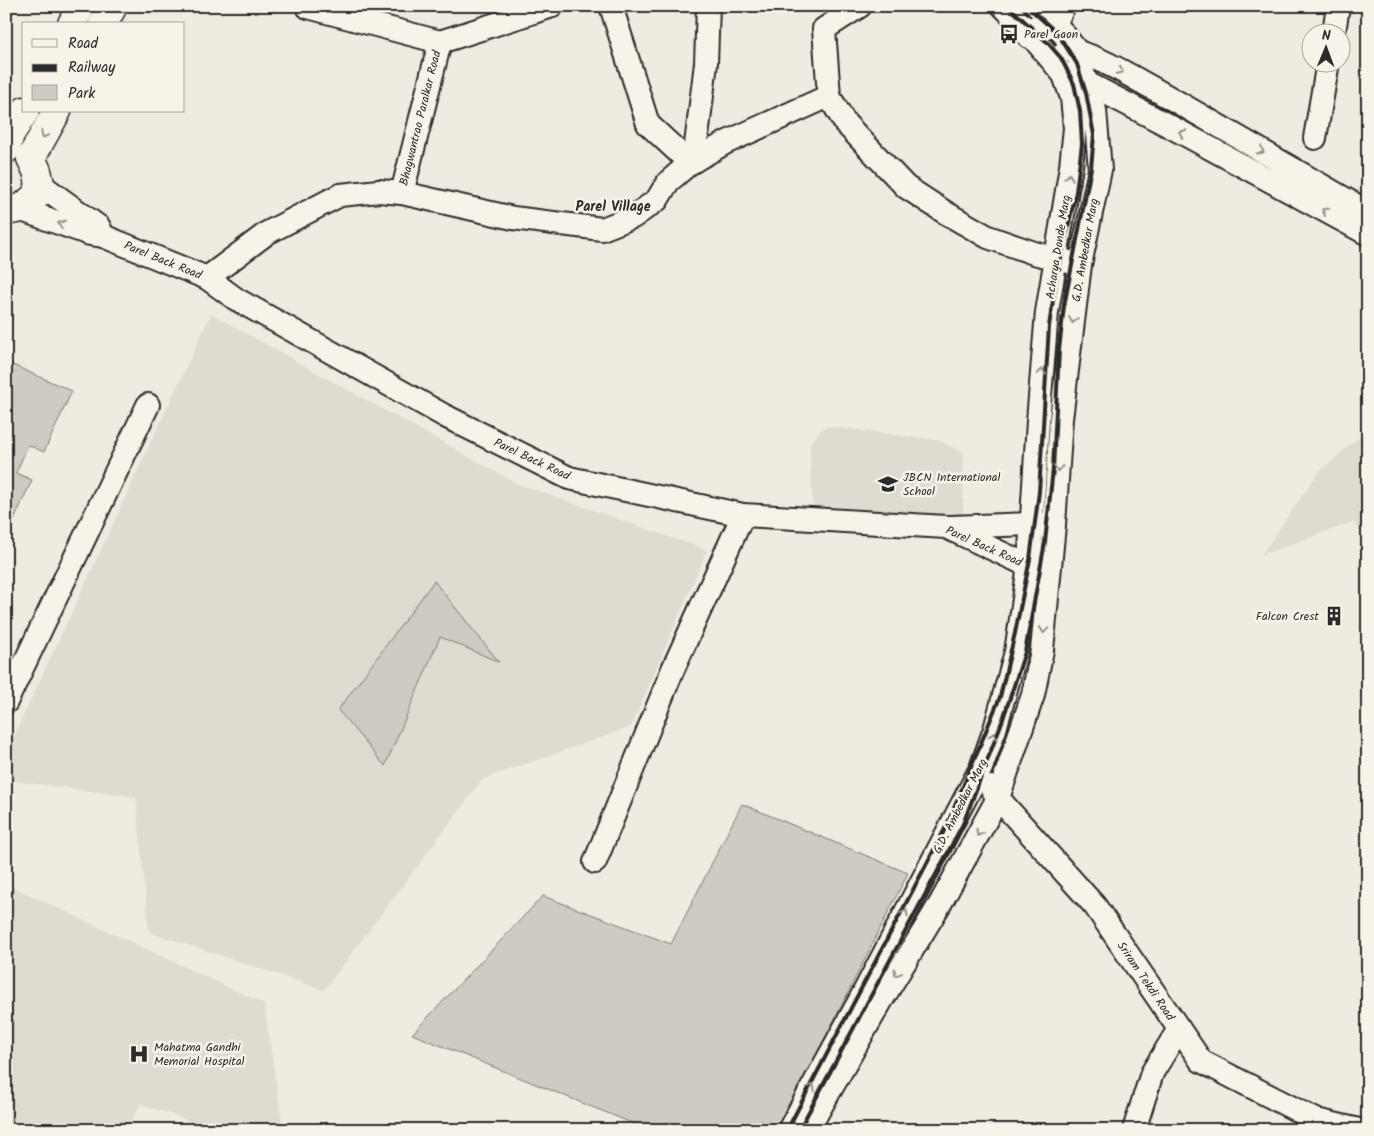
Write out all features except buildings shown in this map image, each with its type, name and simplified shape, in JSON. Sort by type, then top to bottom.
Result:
[{"type":"main road","points":[[73,22],[82,6]]},
{"type":"main road","points":[[104,22],[113,6]]},
{"type":"main road","points":[[13,210],[22,208],[37,195],[40,184],[37,171],[14,153],[10,134],[23,112]]},
{"type":"main road","points":[[14,153],[56,112]]},
{"type":"street","points":[[308,6],[440,42]]},
{"type":"street","name":"Bhagwantrao Paralkar Road","points":[[402,193],[440,42],[552,6]]},
{"type":"street","points":[[611,6],[648,124],[692,162]]},
{"type":"street","points":[[692,162],[706,63],[708,6]]},
{"type":"street","points":[[860,6],[824,29],[829,96],[845,123],[906,187],[946,214],[988,237],[1034,253],[1080,265]]},
{"type":"street","name":"Acharya Donde Marg","points":[[1003,6],[1024,26],[1045,23],[1076,50],[1116,68],[1368,212]]},
{"type":"street","points":[[1336,22],[1338,6]]},
{"type":"street","name":"Acharya Donde Marg","points":[[1038,421],[1047,312],[1071,166],[1075,128],[1072,98],[1045,23]]},
{"type":"street","name":"Acharya Donde Marg","points":[[1076,50],[1086,83]]},
{"type":"street","points":[[1315,138],[1326,72]]},
{"type":"street","points":[[1064,75],[1086,83],[1175,128],[1368,234]]},
{"type":"street","name":"G.D. Ambedkar Marg","points":[[810,1130],[816,1115],[875,1011],[940,904],[998,798],[1034,695],[1042,650],[1054,525],[1061,419],[1080,265],[1100,170],[1095,110],[1086,83]]},
{"type":"street","points":[[207,278],[267,233],[340,194],[379,191],[402,193],[513,218],[602,229],[633,217],[656,200],[668,182],[692,162],[725,143],[829,96]]},
{"type":"street","name":"Parel Back Road","points":[[40,184],[99,227],[103,236]]},
{"type":"street","name":"Parel Back Road","points":[[13,210],[90,234],[103,236],[207,278],[236,299],[445,416],[568,478],[743,515],[946,527],[1029,566]]},
{"type":"street","points":[[6,702],[148,405]]},
{"type":"street","name":"G.D. Ambedkar Marg","points":[[788,1130],[861,998],[981,768],[995,729],[1016,652],[1029,566],[1038,421]]},
{"type":"street","points":[[595,862],[673,669],[743,515]]},
{"type":"street","points":[[946,527],[1054,525]]},
{"type":"street","name":"Sriram Tekdi Road","points":[[981,768],[998,798],[1095,906],[1201,1062],[1316,1120],[1358,1130]]},
{"type":"street","points":[[1134,1130],[1152,1073],[1179,1029]]},
{"type":"shaded area","points":[[211,314],[518,484],[707,550],[631,727],[483,779],[324,990],[149,932],[136,797],[6,780],[6,753]]},
{"type":"shaded area","name":"JBCN International School","points":[[825,426],[937,440],[964,452],[963,532],[813,517],[810,443]]},
{"type":"shaded area","points":[[1368,429],[1368,537],[1353,522],[1261,555],[1318,473]]},
{"type":"shaded area","name":"Mahatma Gandhi Memorial Hospital","points":[[6,884],[264,1004],[283,1130],[216,1130],[141,1104],[126,1130],[6,1130]]},
{"type":"green space","points":[[6,362],[72,391],[44,452],[28,445],[16,473],[32,480],[6,538]]},
{"type":"green space","points":[[434,581],[499,662],[440,637],[385,766],[338,710]]},
{"type":"green space","points":[[742,804],[908,873],[779,1130],[649,1130],[412,1034],[543,896],[671,944]]},
{"type":"railway","points":[[787,1130],[947,825],[1000,697],[1030,559],[1039,492],[1049,326],[1057,275],[1076,192],[1082,144],[1080,111],[1074,84],[1061,58],[1047,42],[1008,6]]},
{"type":"railway","points":[[799,1130],[963,824],[1003,719],[1025,652],[1045,542],[1053,469],[1059,350],[1064,306],[1091,168],[1094,135],[1086,93],[1077,64],[1058,34],[1027,6]]},
{"type":"place","name":"Parel Gaon","points":[[1009,34]]},
{"type":"place","name":"JBCN International School","points":[[888,484]]},
{"type":"place","name":"Falcon Crest","points":[[1334,616]]},
{"type":"place","name":"Mahatma Gandhi Memorial Hospital","points":[[139,1054]]},
{"type":"district","name":"Parel Village","points":[[613,206]]}]
